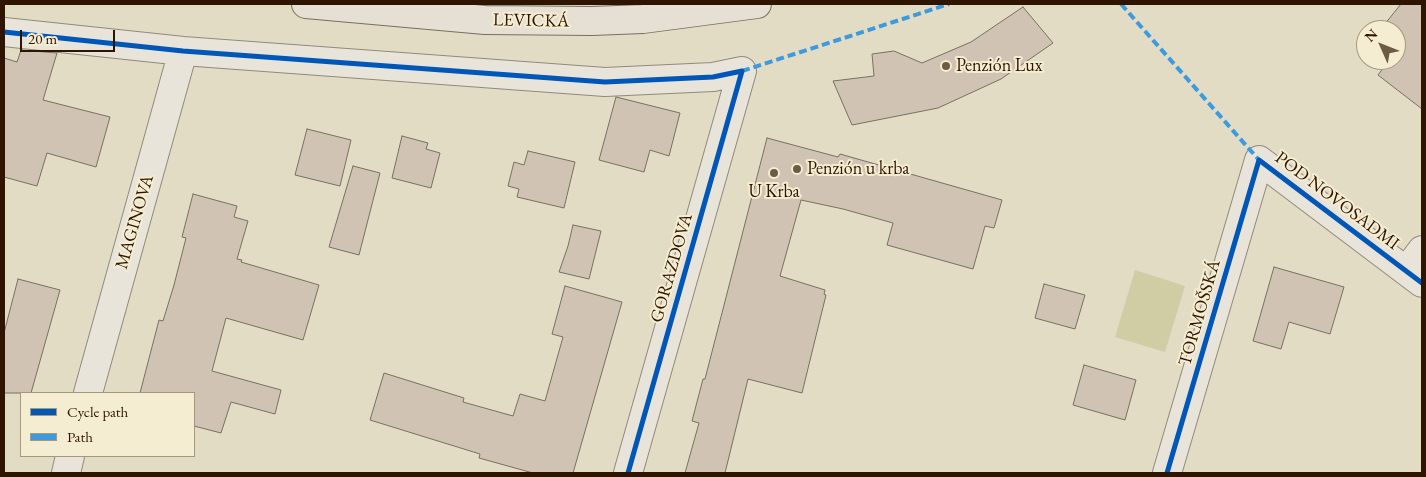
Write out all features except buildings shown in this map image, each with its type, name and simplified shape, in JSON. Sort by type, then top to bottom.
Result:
[{"type":"main road","name":"LEVICKÁ","points":[[306,4],[485,20],[592,21],[643,19],[756,4]]},
{"type":"street","points":[[4,32],[183,51]]},
{"type":"street","name":"GORAZDOVA","points":[[183,51],[605,82],[713,77],[742,71],[628,473]]},
{"type":"street","name":"MAGINOVA","points":[[88,392],[183,51]]},
{"type":"street","name":"POD NOVOSADMI","points":[[1260,160],[1417,268]]},
{"type":"street","name":"TORMOŠSKÁ","points":[[1167,473],[1260,160]]},
{"type":"street","points":[[66,473],[70,457]]},
{"type":"shaded area","points":[[1135,270],[1185,286],[1165,352],[1115,337]]},
{"type":"marked path","points":[[742,71],[949,4]]},
{"type":"marked path","points":[[1121,4],[1259,160]]},
{"type":"cycle path","points":[[4,32],[183,51],[605,82],[713,77],[742,71],[628,473]]},
{"type":"cycle path","points":[[1167,473],[1259,160],[1422,283]]},
{"type":"place","name":"Penzión Lux","points":[[946,66]]},
{"type":"place","name":"Penzión u krba","points":[[797,169]]},
{"type":"place","name":"U Krba","points":[[774,173]]}]
